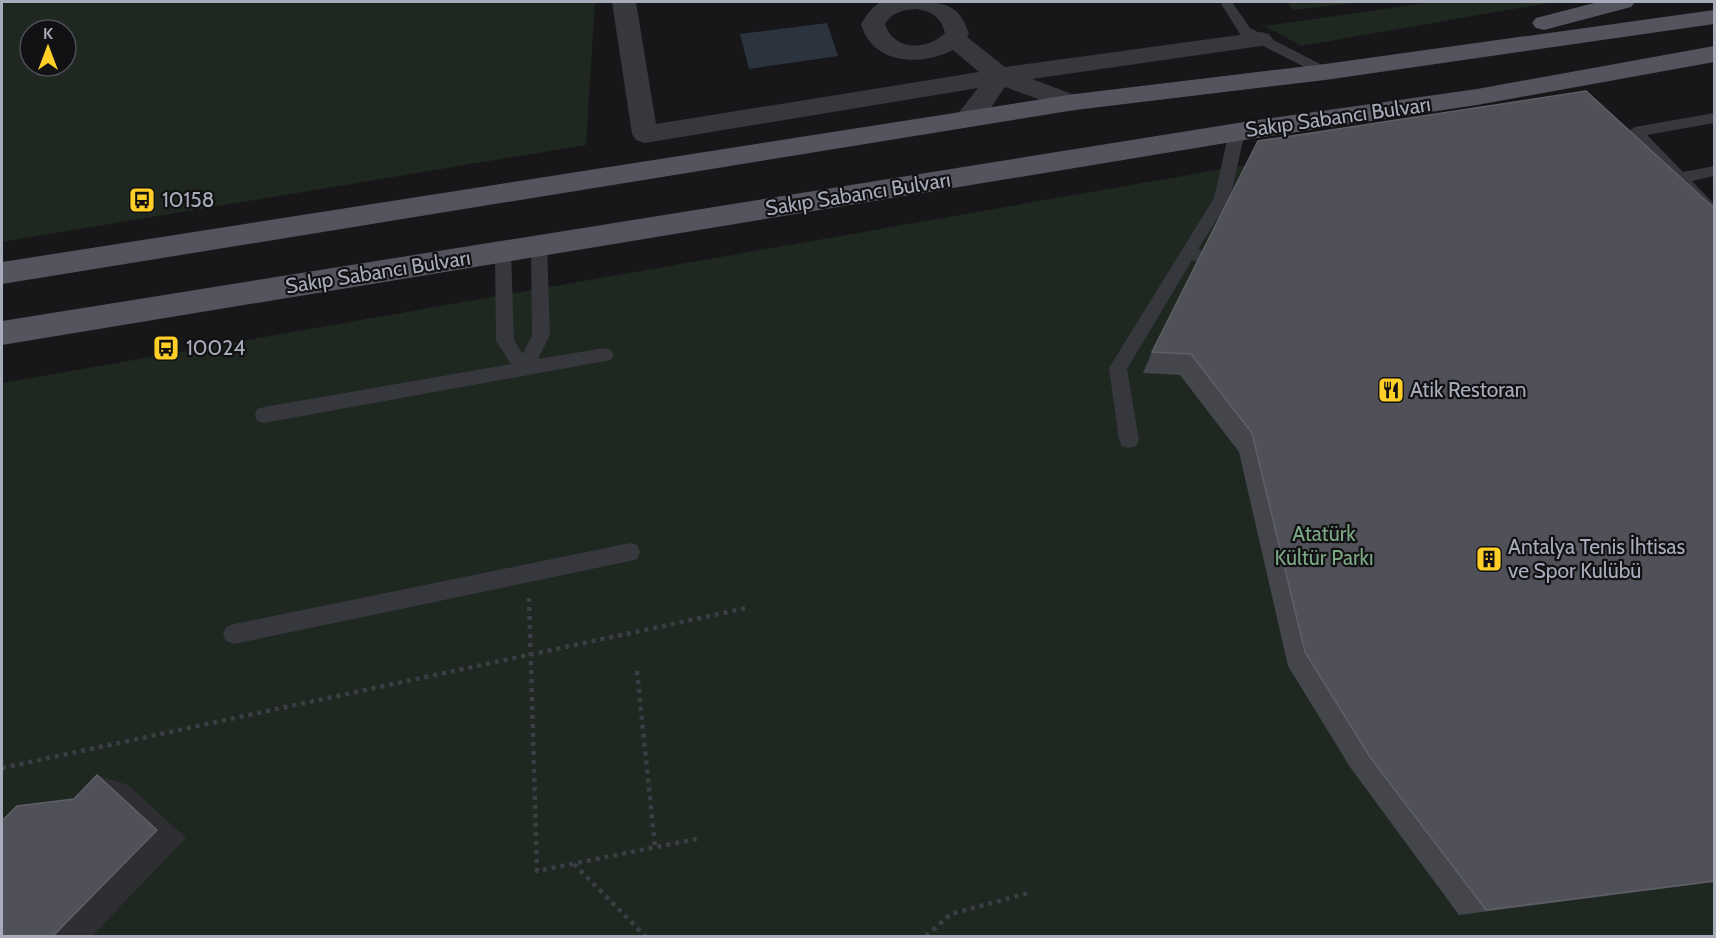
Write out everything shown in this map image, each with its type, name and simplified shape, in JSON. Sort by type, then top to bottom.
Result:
[{"type":"main road","points":[[1469,43],[1623,2]]},
{"type":"main road","points":[[1367,65],[1469,43],[1706,2]]},
{"type":"main road","points":[[2,273],[1071,103],[1326,72],[1714,17]]},
{"type":"main road","name":"Sakıp Sabancı Bulvarı","points":[[2,333],[1237,132],[1328,130],[1477,97],[1714,54]]},
{"type":"main road","points":[[1477,97],[1714,65]]},
{"type":"street","points":[[624,2],[645,134],[999,76],[1261,39]]},
{"type":"street","points":[[954,39],[999,76],[1071,103]]},
{"type":"street","points":[[968,119],[999,76]]},
{"type":"lane","points":[[1226,2],[1245,31],[1326,72]]},
{"type":"lane","points":[[1714,118],[1635,132],[1714,213]]},
{"type":"lane","points":[[1129,440],[1118,368],[1222,200],[1237,132]]},
{"type":"lane","points":[[1680,177],[1714,171]]},
{"type":"lane","points":[[524,370],[541,335],[539,245]]},
{"type":"lane","points":[[503,251],[505,341],[524,370]]},
{"type":"lane","points":[[1188,252],[1240,272]]},
{"type":"lane","points":[[264,415],[605,355]]},
{"type":"lane","points":[[234,634],[630,552]]},
{"type":"path","points":[[529,574],[537,871],[701,838]]},
{"type":"path","points":[[2,768],[747,608]]},
{"type":"path","points":[[637,670],[655,847]]},
{"type":"path","points":[[573,863],[645,936]]},
{"type":"path","points":[[927,936],[951,914],[1032,892]]},
{"type":"green space","points":[[2,2],[595,2],[586,145],[2,242]]},
{"type":"green space","points":[[1287,2],[1361,2],[1293,10]]},
{"type":"green space","points":[[1434,2],[1554,2],[1301,46],[1264,26]]},
{"type":"green space","name":"Atatürk Kültür Parkı","points":[[1575,107],[1714,237],[1714,936],[2,936],[2,383]]},
{"type":"water","points":[[827,23],[838,56],[749,69],[740,34]]},
{"type":"building","name":"Antalya Tenis İhtisas ve Spor Kulübü","points":[[1586,91],[1714,208],[1714,881],[1486,910],[1370,757],[1305,652],[1252,433],[1191,354],[1152,352],[1258,141]]},
{"type":"building","points":[[97,775],[157,830],[53,936],[2,936],[2,821],[17,806],[74,799]]},
{"type":"place","name":"10158","points":[[142,200]]},
{"type":"place","name":"10024","points":[[166,348]]},
{"type":"place","name":"Atik Restoran","points":[[1391,390]]},
{"type":"place","name":"Antalya Tenis İhtisas ve Spor Kulübü","points":[[1489,559]]}]
